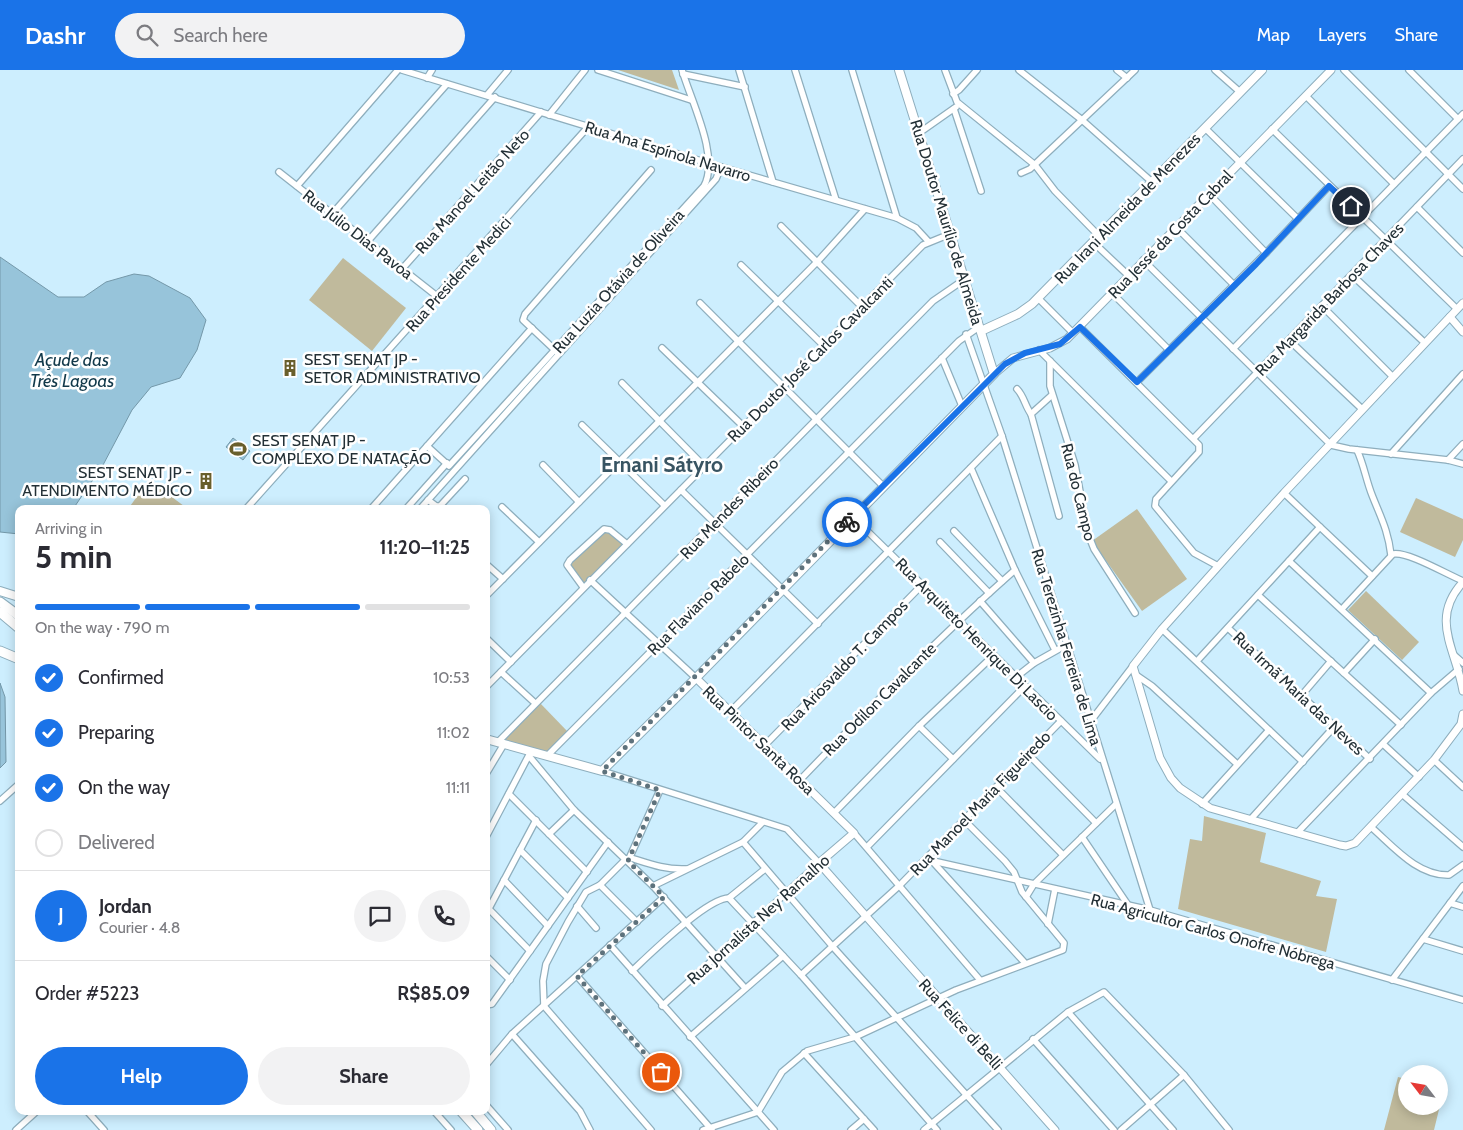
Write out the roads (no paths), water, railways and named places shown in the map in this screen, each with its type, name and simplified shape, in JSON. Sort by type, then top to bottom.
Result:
[{"type":"highway","points":[[0,602],[15,613]]},
{"type":"highway","points":[[0,612],[15,625]]},
{"type":"highway","points":[[0,651],[15,657]]},
{"type":"highway","points":[[465,1115],[478,1130]]},
{"type":"highway","points":[[478,1115],[491,1130]]},
{"type":"main road","name":"Rua Doutor Maurílio de Almeida","points":[[900,70],[994,374]]},
{"type":"main road","name":"Rua Irani Almeida de Menezes","points":[[980,329],[1018,314],[1038,298],[1262,70]]},
{"type":"main road","points":[[490,740],[530,754],[547,756],[602,771],[696,678],[780,589],[994,374]]},
{"type":"main road","points":[[0,591],[15,596]]},
{"type":"street","name":"Rua Ana Espínola Navarro","points":[[400,70],[897,218],[916,228],[928,241]]},
{"type":"street","points":[[297,186],[400,70]]},
{"type":"street","points":[[427,78],[432,70]]},
{"type":"street","points":[[487,95],[508,70]]},
{"type":"street","points":[[549,115],[585,70]]},
{"type":"street","points":[[598,70],[691,100]]},
{"type":"street","points":[[739,70],[772,182]]},
{"type":"street","points":[[796,70],[836,200]]},
{"type":"street","points":[[852,70],[897,218]]},
{"type":"street","points":[[945,70],[953,94],[960,105],[1035,165],[1055,191],[1100,237]]},
{"type":"street","points":[[953,94],[960,90],[977,70]]},
{"type":"street","points":[[1020,70],[1082,120],[1152,182]]},
{"type":"street","points":[[1117,70],[1127,78]]},
{"type":"street","points":[[1021,173],[1035,165],[1135,70]]},
{"type":"street","points":[[1215,70],[1240,92]]},
{"type":"street","points":[[1344,70],[1463,189]]},
{"type":"street","points":[[1409,70],[1461,117]]},
{"type":"street","name":"Rua Jessé da Costa Cabral","points":[[994,374],[1013,358],[1060,344],[1080,327],[1143,260],[1329,71]]},
{"type":"street","points":[[682,72],[744,87]]},
{"type":"street","name":"Rua Luzia Otávia de Oliveira","points":[[424,505],[455,472],[557,352],[704,186],[708,177],[710,163],[682,72]]},
{"type":"street","points":[[332,214],[447,84]]},
{"type":"street","points":[[1306,96],[1394,184]]},
{"type":"street","points":[[367,242],[495,97]]},
{"type":"street","points":[[919,132],[960,105]]},
{"type":"street","points":[[954,109],[981,191]]},
{"type":"street","name":"Rua Manoel Leitão Neto","points":[[402,269],[541,112]]},
{"type":"street","name":"Rua Margarida Barbosa Chaves","points":[[1232,349],[1461,117]]},
{"type":"street","name":"Rua Presidente Medici","points":[[250,505],[438,297],[588,127]]},
{"type":"street","points":[[1205,128],[1298,219]]},
{"type":"street","points":[[1272,129],[1457,309]]},
{"type":"street","name":"Rua Margarida Barbosa Chaves","points":[[1194,438],[1258,374],[1463,159]]},
{"type":"street","name":"Rua Luzia Otávia de Oliveira","points":[[410,505],[557,352],[716,179],[721,167]]},
{"type":"street","points":[[557,352],[523,320],[524,314],[651,170]]},
{"type":"street","name":"Rua Júlio Dias Pavoa","points":[[279,172],[438,297]]},
{"type":"street","points":[[1137,382],[1266,253],[1329,186]]},
{"type":"street","points":[[1209,194],[1266,253]]},
{"type":"street","points":[[1417,207],[1463,253]]},
{"type":"street","points":[[490,592],[739,342],[818,261],[865,209]]},
{"type":"street","points":[[781,226],[862,307]]},
{"type":"street","points":[[1176,228],[1234,285]]},
{"type":"street","name":"Rua Doutor José Carlos Cavalcanti","points":[[490,683],[928,241],[950,234]]},
{"type":"street","points":[[1094,243],[1129,276]]},
{"type":"street","points":[[1143,260],[1330,445],[1357,450],[1448,460],[1463,464]]},
{"type":"street","points":[[741,266],[824,346]]},
{"type":"street","points":[[1352,275],[1425,343]]},
{"type":"street","name":"Rua Mendes Ribeiro","points":[[490,766],[501,743],[535,703],[933,301],[965,279]]},
{"type":"street","points":[[1112,293],[1168,350]]},
{"type":"street","points":[[1038,298],[1073,333]]},
{"type":"street","points":[[1090,722],[1162,629],[1218,566],[1362,409],[1463,303]]},
{"type":"street","points":[[700,304],[883,486]]},
{"type":"street","points":[[1322,306],[1393,377]]},
{"type":"street","points":[[1450,316],[1463,332]]},
{"type":"street","points":[[1080,327],[1194,438],[1200,448],[1156,499],[1156,510],[1194,553],[1218,566]]},
{"type":"street","points":[[375,505],[532,328]]},
{"type":"street","name":"Rua Flaviano Rabelo","points":[[547,756],[966,334],[980,329]]},
{"type":"street","name":"Rua Terezinha Ferreira de Lima","points":[[966,334],[1002,436],[1150,910]]},
{"type":"street","points":[[1290,340],[1362,409]]},
{"type":"street","points":[[662,348],[744,427]]},
{"type":"street","points":[[1039,350],[1171,482]]},
{"type":"street","points":[[942,358],[962,406]]},
{"type":"street","name":"Rua do Campo","points":[[1050,361],[1050,386],[1076,465],[1088,534],[1094,549],[1135,613]]},
{"type":"street","points":[[1391,454],[1463,374]]},
{"type":"street","points":[[622,383],[704,466]]},
{"type":"street","points":[[1017,389],[1023,395],[1024,404],[1031,414],[1059,516]]},
{"type":"street","points":[[1031,414],[1052,394]]},
{"type":"street","points":[[582,425],[664,506]]},
{"type":"street","points":[[730,711],[1002,436]]},
{"type":"street","points":[[1448,460],[1463,444]]},
{"type":"street","points":[[427,446],[455,472]]},
{"type":"street","points":[[1357,450],[1365,469],[1371,494],[1388,532],[1390,555]]},
{"type":"street","points":[[543,465],[579,502]]},
{"type":"street","name":"Rua Terezinha Ferreira de Lima","points":[[971,468],[1015,570],[1055,650]]},
{"type":"street","points":[[441,505],[465,479]]},
{"type":"street","points":[[680,490],[818,624]]},
{"type":"street","points":[[1284,493],[1372,576]]},
{"type":"street","points":[[428,500],[435,505]]},
{"type":"street","points":[[502,507],[540,542]]},
{"type":"street","name":"Rua Arquiteto Henrique Di Lascio","points":[[853,517],[1102,761]]},
{"type":"street","points":[[1197,661],[1320,527]]},
{"type":"street","points":[[584,587],[569,570],[567,565],[570,560],[604,529],[610,530],[627,544]]},
{"type":"street","points":[[954,531],[1002,581]]},
{"type":"street","points":[[940,542],[989,593]]},
{"type":"street","points":[[1342,609],[1390,555],[1398,553],[1411,556],[1434,569],[1463,581],[1460,591],[1449,601],[1446,612],[1446,627],[1454,655],[1461,666],[1463,692]]},
{"type":"street","points":[[1289,561],[1431,693]]},
{"type":"street","points":[[490,568],[503,579]]},
{"type":"street","name":"Rua Odilon Cavalcante","points":[[801,779],[958,620],[1015,570]]},
{"type":"street","name":"Rua Pintor Santa Rosa","points":[[590,580],[766,745],[854,833],[980,980]]},
{"type":"street","name":"Rua Ariosvaldo T. Campos","points":[[766,745],[923,584]]},
{"type":"street","points":[[1258,595],[1401,725]]},
{"type":"street","points":[[980,601],[1034,663]]},
{"type":"street","name":"Rua Irmã Maria das Neves","points":[[1228,628],[1370,759]]},
{"type":"street","points":[[1162,629],[1303,762]]},
{"type":"street","points":[[1344,673],[1375,639]]},
{"type":"street","points":[[490,642],[511,662]]},
{"type":"street","points":[[1016,677],[1034,663],[1066,645]]},
{"type":"street","points":[[834,813],[919,726],[994,655]]},
{"type":"street","points":[[1301,696],[1331,661]]},
{"type":"street","points":[[1133,666],[1165,770],[1180,788],[1202,804],[1250,820],[1346,846],[1358,840],[1419,777],[1462,725],[1463,714]]},
{"type":"street","points":[[1297,833],[1370,759],[1431,693],[1461,666]]},
{"type":"street","points":[[501,672],[535,703]]},
{"type":"street","points":[[1136,675],[1152,686],[1237,764]]},
{"type":"street","points":[[867,847],[1026,686]]},
{"type":"street","name":"Rua Manoel Maria Figueiredo","points":[[800,975],[931,859],[996,787],[1061,721]]},
{"type":"street","points":[[919,726],[952,759]]},
{"type":"street","points":[[1250,820],[1334,727]]},
{"type":"street","points":[[1202,804],[1269,730]]},
{"type":"street","points":[[1383,744],[1419,777]]},
{"type":"street","points":[[490,826],[530,754],[574,810],[629,859],[687,921],[745,988]]},
{"type":"street","points":[[1028,755],[1096,823]]},
{"type":"street","points":[[1434,760],[1463,787]]},
{"type":"street","points":[[602,771],[787,829],[819,863]]},
{"type":"street","points":[[996,787],[1062,855]]},
{"type":"street","points":[[0,801],[15,788]]},
{"type":"street","points":[[652,1130],[544,1006],[543,981],[546,964],[577,906],[586,892],[600,885],[629,859],[660,790]]},
{"type":"street","points":[[509,794],[586,872]]},
{"type":"street","points":[[1402,794],[1463,848]]},
{"type":"street","points":[[1026,898],[1034,884],[1116,804]]},
{"type":"street","points":[[549,834],[574,810]]},
{"type":"street","points":[[490,907],[536,820]]},
{"type":"street","points":[[703,1130],[711,1129],[758,1112],[782,1072],[804,1053],[855,1037],[980,980],[1059,952],[1064,946],[1062,941],[1026,898],[1005,861],[965,820]]},
{"type":"street","points":[[654,886],[744,842],[763,822]]},
{"type":"street","points":[[1371,827],[1417,866],[1442,875],[1452,874],[1463,865]]},
{"type":"street","name":"Rua Jornalista Ney Ramalho","points":[[662,1006],[854,833]]},
{"type":"street","points":[[1082,837],[1128,905]]},
{"type":"street","points":[[490,1005],[510,980],[608,842]]},
{"type":"street","points":[[744,842],[786,894],[896,1019],[998,1130]]},
{"type":"street","points":[[520,850],[568,898]]},
{"type":"street","points":[[629,859],[664,868],[688,868]]},
{"type":"street","points":[[931,859],[1025,963]]},
{"type":"street","name":"Rua Agricultor Carlos Onofre Nóbrega","points":[[931,859],[1150,910],[1463,1000]]},
{"type":"street","name":"Rua Felice di Belli","points":[[819,863],[1055,1130]]},
{"type":"street","points":[[632,971],[687,921],[721,898],[729,898],[765,869]]},
{"type":"street","points":[[504,880],[548,926]]},
{"type":"street","points":[[600,885],[636,922]]},
{"type":"street","points":[[1392,980],[1463,886]]},
{"type":"street","points":[[1048,924],[1055,889]]},
{"type":"street","points":[[490,1060],[512,1034],[664,897]]},
{"type":"street","points":[[729,898],[937,1130]]},
{"type":"street","points":[[1450,903],[1463,907]]},
{"type":"street","points":[[577,906],[596,928]]},
{"type":"street","points":[[490,913],[530,951]]},
{"type":"street","points":[[1423,939],[1463,951]]},
{"type":"street","points":[[610,945],[662,1006],[774,1130]]},
{"type":"street","points":[[690,1037],[783,956]]},
{"type":"street","points":[[490,960],[510,980]]},
{"type":"street","points":[[577,976],[711,1129]]},
{"type":"street","points":[[924,1130],[1068,1012],[1104,992],[1184,1075],[1229,1130]]},
{"type":"street","points":[[1068,1012],[1174,1130]]},
{"type":"street","points":[[512,1034],[580,1111],[590,1130]]},
{"type":"street","points":[[1033,1039],[1114,1130]]},
{"type":"street","points":[[804,1053],[874,1130]]},
{"type":"street","points":[[1121,1130],[1184,1075]]},
{"type":"street","points":[[490,1110],[508,1130]]},
{"type":"street","points":[[16,1130],[33,1115]]},
{"type":"street","points":[[91,1115],[104,1130]]},
{"type":"street","points":[[438,1115],[451,1130]]},
{"type":"street","points":[[851,1130],[864,1119]]},
{"type":"water","name":"Açude das Três Lagoas","points":[[0,257],[58,297],[84,297],[106,282],[134,274],[149,276],[190,298],[206,320],[197,350],[180,378],[151,387],[132,410],[103,465],[76,505],[15,505],[15,534],[0,532]]},
{"type":"water","name":"SEST SENAT JP - COMPLEXO DE NATAÇÃO","points":[[233,438],[250,451],[243,460],[226,447]]},
{"type":"water","points":[[0,683],[5,697],[6,762],[0,768]]},
{"type":"place","name":"SEST SENAT JP - SETOR ADMINISTRATIVO","points":[[290,368]]},
{"type":"place","name":"SEST SENAT JP - COMPLEXO DE NATAÇÃO","points":[[238,449]]},
{"type":"place","name":"SEST SENAT JP - ATENDIMENTO MÉDICO","points":[[206,481]]},
{"type":"district","name":"Ernani Sátyro","points":[[662,465]]}]
